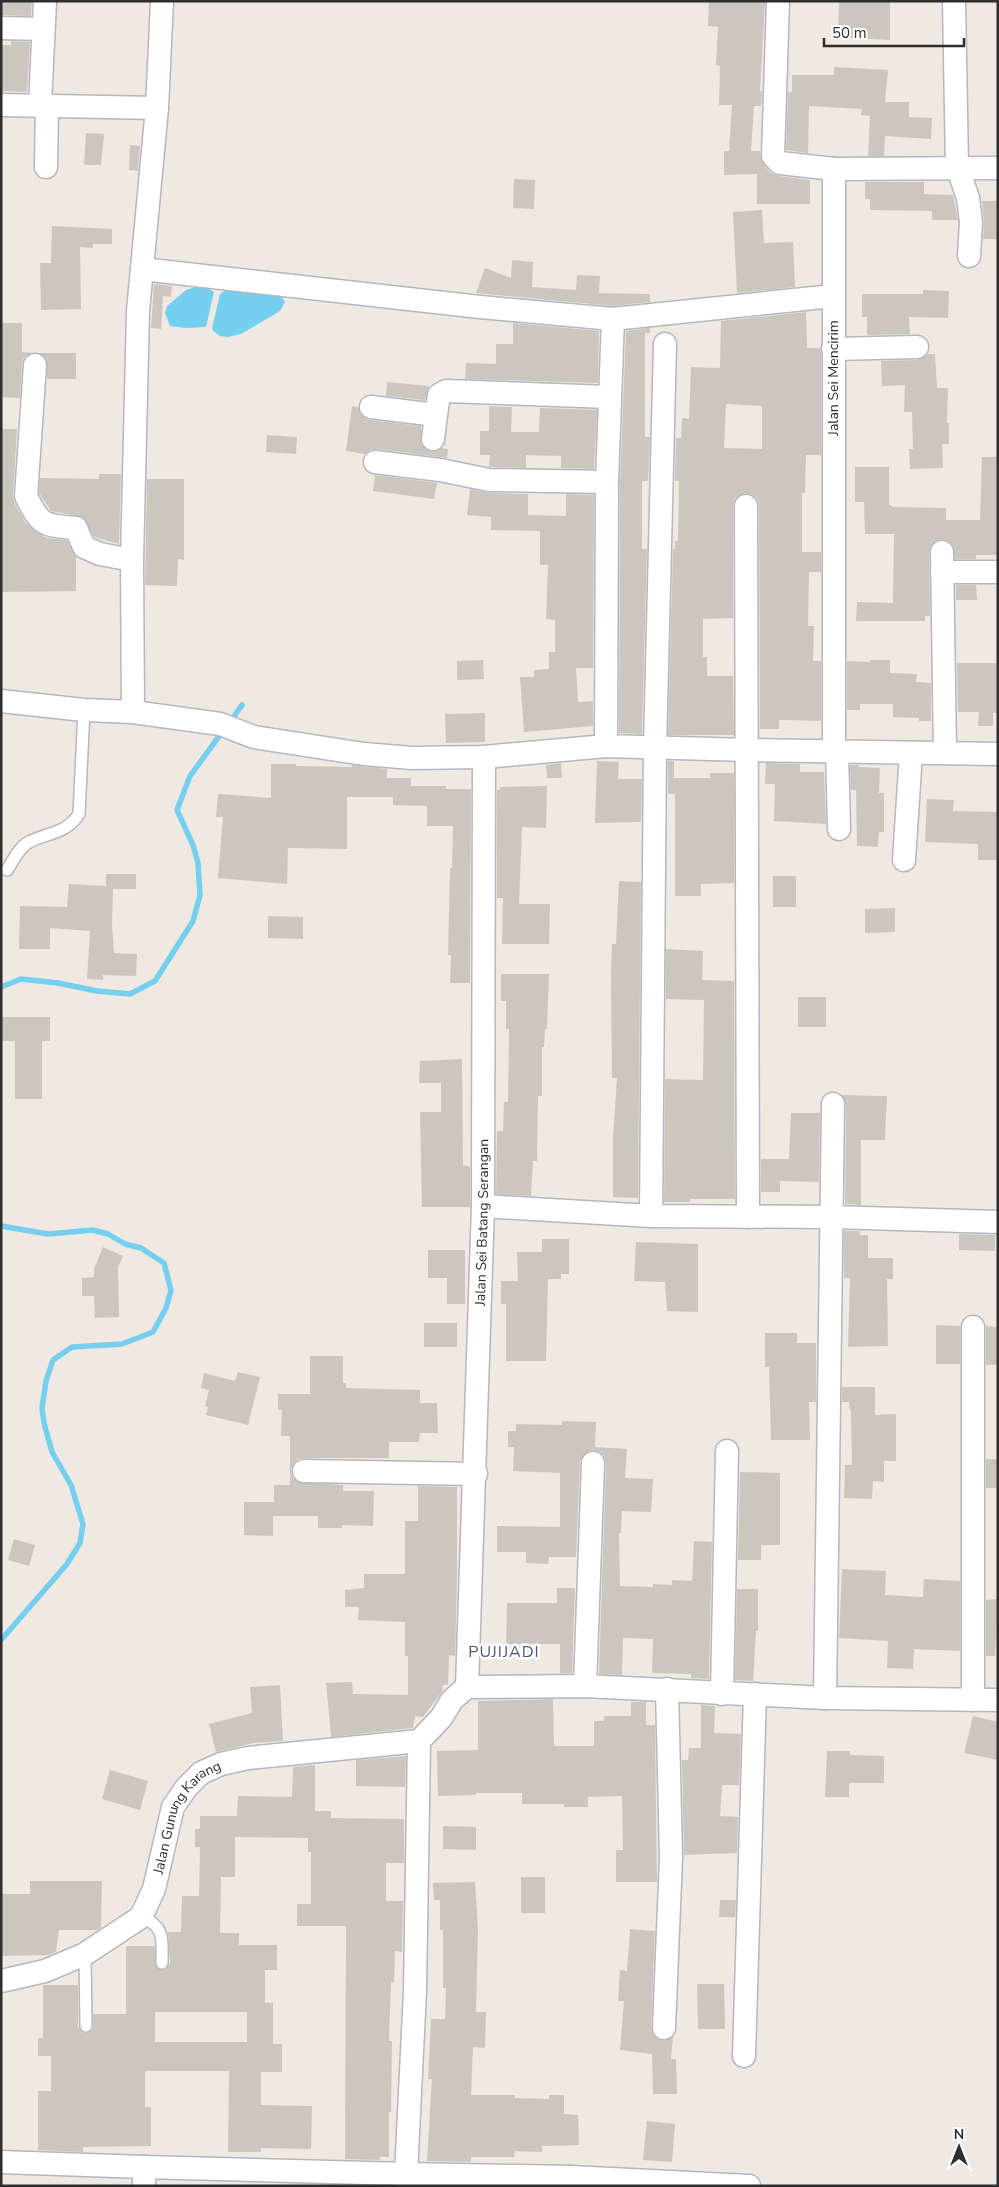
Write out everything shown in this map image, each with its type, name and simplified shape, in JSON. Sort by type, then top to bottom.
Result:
[{"type":"street","points":[[45,1],[43,29],[46,167]]},
{"type":"street","points":[[133,712],[132,560],[138,311],[157,108],[162,1]]},
{"type":"street","points":[[778,1],[773,156],[780,163],[834,169],[957,166],[998,168]]},
{"type":"street","points":[[954,1],[957,166],[969,206],[971,222],[969,256]]},
{"type":"street","points":[[1,28],[43,29]]},
{"type":"street","points":[[1,105],[157,108]]},
{"type":"street","name":"Jalan Sei Mencirim","points":[[834,169],[835,750],[839,830]]},
{"type":"street","points":[[142,269],[480,307],[612,319],[833,296]]},
{"type":"street","points":[[606,746],[608,397],[612,319]]},
{"type":"street","points":[[651,1216],[655,748],[666,344]]},
{"type":"street","points":[[833,349],[918,346]]},
{"type":"street","points":[[35,364],[26,496],[36,516],[46,525],[76,528],[84,547],[100,554],[132,560]]},
{"type":"street","points":[[433,439],[439,395],[446,391],[608,397]]},
{"type":"street","points":[[372,407],[436,415]]},
{"type":"street","points":[[375,462],[440,470],[489,480],[607,482]]},
{"type":"street","points":[[746,506],[748,1217]]},
{"type":"street","points":[[945,753],[942,562],[998,572]]},
{"type":"street","points":[[1,701],[84,710],[133,712],[220,724],[254,737],[364,754],[412,758],[484,757],[606,746],[998,754]]},
{"type":"street","points":[[904,860],[911,753]]},
{"type":"street","name":"Jalan Sei Batang Serangan","points":[[467,1687],[476,1474],[483,1206],[484,757]]},
{"type":"street","points":[[825,1698],[833,1104]]},
{"type":"street","points":[[483,1206],[651,1216],[831,1217],[998,1222]]},
{"type":"street","points":[[973,1327],[973,1700]]},
{"type":"street","points":[[722,1694],[726,1451]]},
{"type":"street","points":[[586,1686],[593,1463]]},
{"type":"street","points":[[304,1470],[476,1474]]},
{"type":"street","points":[[406,2180],[415,1991],[419,1741],[441,1718],[452,1700],[467,1687],[586,1686],[825,1698],[998,1700]]},
{"type":"street","points":[[664,2028],[671,1857],[667,1689]]},
{"type":"street","points":[[744,2056],[755,1694]]},
{"type":"street","name":"Jalan Gunung Karang","points":[[141,1918],[154,1889],[173,1807],[186,1788],[201,1773],[221,1764],[248,1758],[419,1741]]},
{"type":"street","points":[[1,1981],[45,1971],[85,1954],[141,1918]]},
{"type":"street","points":[[1,2162],[144,2176],[406,2180],[572,2177],[749,2186]]},
{"type":"lane","points":[[7,870],[27,843],[71,826],[79,814],[84,710]]},
{"type":"lane","points":[[141,1918],[152,1921],[160,1930],[162,1963]]},
{"type":"lane","points":[[85,1954],[86,2026]]},
{"type":"water","points":[[202,285],[214,292],[206,327],[186,328],[170,326],[165,313],[167,306],[186,290]]},
{"type":"water","points":[[277,289],[285,302],[280,311],[241,334],[228,337],[220,336],[213,331],[212,328],[220,294],[226,290]]},
{"type":"building","points":[[1,1],[32,1],[31,16],[1,15]]},
{"type":"building","points":[[709,1],[765,1],[760,91],[762,91],[761,106],[754,106],[751,151],[760,151],[761,161],[771,173],[779,176],[810,180],[810,204],[757,204],[757,174],[724,175],[724,151],[729,151],[732,105],[719,105],[720,66],[716,65],[718,27],[708,26]]},
{"type":"building","points":[[839,1],[890,1],[890,40],[838,37]]},
{"type":"building","points":[[11,41],[30,42],[27,92],[1,91],[1,45],[11,45]]},
{"type":"building","points":[[834,67],[888,70],[885,102],[909,102],[909,117],[932,118],[931,139],[885,136],[884,156],[868,156],[870,116],[861,115],[862,109],[809,106],[808,153],[786,150],[788,92],[792,92],[792,75],[834,75]]},
{"type":"building","points":[[86,133],[104,134],[101,165],[84,165]]},
{"type":"building","points":[[130,145],[140,146],[138,171],[129,170]]},
{"type":"building","points":[[514,179],[535,180],[534,209],[513,208]]},
{"type":"building","points":[[865,182],[924,182],[924,194],[953,195],[958,220],[932,220],[932,211],[870,210],[870,199],[865,199]]},
{"type":"building","points":[[982,201],[998,201],[998,239],[983,239]]},
{"type":"building","points":[[762,210],[764,243],[793,242],[795,287],[737,293],[733,212]]},
{"type":"building","points":[[52,226],[112,229],[112,244],[93,244],[93,248],[80,247],[81,309],[41,310],[40,263],[51,263]]},
{"type":"building","points":[[512,260],[533,262],[532,287],[576,290],[577,275],[600,276],[599,293],[650,294],[650,302],[613,306],[476,293],[485,268],[511,278]]},
{"type":"building","points":[[154,284],[172,286],[171,297],[163,296],[161,329],[151,328]]},
{"type":"building","points":[[923,290],[949,291],[948,318],[909,317],[910,334],[867,335],[867,317],[862,317],[862,294],[923,294]]},
{"type":"building","points":[[806,312],[807,348],[820,348],[821,455],[806,455],[805,493],[802,493],[802,552],[821,552],[821,572],[809,572],[808,626],[814,626],[813,661],[821,661],[821,721],[779,720],[779,729],[760,729],[759,506],[758,500],[753,495],[745,493],[735,499],[733,506],[733,618],[703,619],[703,657],[707,657],[707,676],[733,676],[734,735],[668,735],[673,549],[675,549],[675,541],[678,541],[679,481],[675,481],[676,438],[681,438],[682,418],[689,419],[691,367],[720,368],[721,321]],"holes":[[[726,404],[762,406],[762,449],[724,448]]]},
{"type":"building","points":[[1,323],[22,323],[22,352],[32,353],[24,357],[22,364],[20,398],[1,397]]},
{"type":"building","points":[[513,323],[599,331],[598,383],[465,379],[466,363],[496,364],[496,344],[513,344]]},
{"type":"building","points":[[650,328],[650,333],[645,333],[645,437],[650,437],[648,481],[642,481],[642,549],[647,549],[642,734],[619,733],[620,482],[626,331]]},
{"type":"building","points":[[38,353],[76,353],[76,379],[47,379],[47,360]]},
{"type":"building","points":[[928,354],[935,354],[937,388],[948,388],[947,423],[949,423],[949,444],[942,444],[943,468],[910,469],[909,449],[913,449],[912,412],[904,412],[905,385],[882,386],[881,361],[917,360]]},
{"type":"building","points":[[387,382],[429,386],[425,400],[386,396]]},
{"type":"building","points":[[352,406],[358,407],[363,417],[369,420],[421,426],[421,444],[425,449],[432,452],[442,448],[448,449],[447,458],[377,449],[370,450],[365,454],[346,451]]},
{"type":"building","points":[[489,406],[512,407],[511,432],[539,432],[540,408],[597,410],[594,469],[561,468],[561,456],[526,455],[526,468],[489,467],[490,455],[480,455],[480,431],[489,431]]},
{"type":"building","points":[[1,429],[17,429],[14,502],[25,522],[37,533],[47,538],[67,540],[76,557],[76,591],[1,592]]},
{"type":"building","points":[[267,435],[297,437],[296,454],[266,452]]},
{"type":"building","points":[[982,457],[998,457],[998,555],[976,555],[976,559],[955,559],[953,546],[949,541],[942,539],[936,541],[931,545],[929,552],[930,616],[925,616],[925,621],[856,621],[857,602],[893,603],[894,534],[865,534],[864,502],[855,502],[855,467],[889,467],[889,505],[892,505],[892,507],[946,508],[946,520],[980,520]]},
{"type":"building","points":[[99,474],[121,474],[119,544],[94,537],[83,517],[51,511],[39,493],[40,478],[99,479]]},
{"type":"building","points":[[375,475],[437,483],[434,499],[373,491]]},
{"type":"building","points":[[147,479],[184,479],[184,560],[178,559],[177,586],[145,585]]},
{"type":"building","points":[[470,489],[489,493],[528,494],[528,515],[566,516],[566,494],[594,495],[593,668],[576,668],[578,702],[593,701],[593,726],[524,732],[520,677],[534,677],[534,670],[549,669],[549,652],[555,652],[555,620],[546,619],[548,565],[540,565],[540,531],[491,530],[491,517],[467,515]]},
{"type":"building","points":[[956,585],[976,585],[977,600],[956,600]]},
{"type":"building","points":[[483,660],[484,679],[457,680],[457,661]]},
{"type":"building","points":[[870,660],[890,660],[890,673],[917,674],[916,682],[931,683],[931,721],[919,721],[919,718],[893,717],[893,704],[860,704],[860,710],[847,710],[847,661],[870,662]]},
{"type":"building","points":[[957,663],[998,663],[998,713],[993,713],[993,726],[978,726],[979,712],[958,712]]},
{"type":"building","points":[[485,713],[485,742],[446,743],[445,714]]},
{"type":"building","points":[[597,761],[619,762],[618,779],[642,779],[641,822],[595,823]]},
{"type":"building","points":[[668,761],[674,761],[674,778],[710,778],[710,773],[734,773],[734,883],[701,884],[701,896],[675,896],[675,794],[668,794]]},
{"type":"building","points":[[561,763],[562,778],[547,778],[546,765]]},
{"type":"building","points":[[766,763],[800,764],[800,772],[824,772],[826,824],[774,821],[775,784],[765,784]]},
{"type":"building","points":[[271,764],[352,767],[352,765],[387,769],[387,778],[411,778],[411,786],[446,786],[446,789],[471,789],[470,983],[450,983],[451,955],[448,955],[453,826],[427,826],[427,806],[393,805],[393,797],[347,797],[347,849],[288,848],[287,884],[218,878],[223,817],[216,817],[218,794],[271,798]]},
{"type":"building","points":[[850,765],[880,768],[879,793],[884,793],[884,832],[879,832],[878,847],[857,846],[856,790],[851,790]]},
{"type":"building","points":[[547,786],[546,828],[522,827],[519,904],[550,904],[549,944],[502,944],[503,898],[497,898],[497,790],[500,790],[500,787]]},
{"type":"building","points":[[927,799],[954,800],[953,811],[998,812],[998,860],[978,860],[978,844],[925,842]]},
{"type":"building","points":[[106,874],[136,874],[136,889],[113,889],[112,926],[114,953],[137,954],[136,976],[103,975],[103,980],[87,979],[90,931],[50,928],[50,949],[19,949],[20,906],[67,907],[69,884],[106,886]]},
{"type":"building","points":[[773,876],[796,876],[796,907],[773,907]]},
{"type":"building","points":[[619,881],[641,882],[638,1198],[613,1197],[613,1138],[617,1078],[612,1078],[611,975],[612,944],[616,944]]},
{"type":"building","points":[[895,908],[895,932],[865,933],[865,909]]},
{"type":"building","points":[[268,916],[303,917],[303,939],[268,938]]},
{"type":"building","points":[[666,949],[703,951],[702,980],[734,981],[735,1199],[690,1199],[690,1202],[664,1202],[665,1079],[703,1080],[704,1000],[666,999]]},
{"type":"building","points":[[501,974],[549,974],[547,1029],[545,1029],[544,1047],[542,1047],[542,1096],[538,1096],[537,1161],[533,1161],[531,1196],[496,1194],[497,1131],[503,1131],[504,1102],[508,1102],[509,1029],[506,1029],[506,1001],[501,1001]]},
{"type":"building","points":[[798,997],[826,997],[826,1027],[798,1027]]},
{"type":"building","points":[[1,1017],[50,1017],[50,1041],[42,1041],[42,1099],[15,1099],[15,1041],[1,1041]]},
{"type":"building","points":[[462,1059],[463,1165],[470,1167],[470,1207],[422,1207],[420,1112],[441,1112],[441,1083],[419,1083],[420,1061]]},
{"type":"building","points":[[842,1095],[887,1096],[885,1140],[861,1140],[861,1205],[845,1204],[846,1104]]},
{"type":"building","points":[[791,1113],[820,1113],[819,1182],[780,1181],[780,1192],[761,1192],[761,1159],[789,1159]]},
{"type":"building","points":[[844,1231],[860,1231],[860,1235],[868,1235],[868,1258],[893,1258],[893,1279],[887,1279],[888,1346],[848,1347],[850,1278],[844,1278]]},
{"type":"building","points":[[959,1234],[995,1235],[995,1251],[959,1250]]},
{"type":"building","points":[[542,1239],[569,1239],[569,1274],[561,1274],[561,1279],[548,1279],[546,1361],[506,1361],[506,1304],[501,1304],[501,1281],[518,1281],[517,1252],[542,1252]]},
{"type":"building","points":[[636,1242],[698,1244],[698,1312],[667,1311],[665,1282],[634,1281]]},
{"type":"building","points":[[103,1247],[123,1256],[118,1267],[119,1317],[95,1318],[94,1296],[82,1296],[82,1278],[94,1277],[94,1269]]},
{"type":"building","points":[[428,1250],[465,1250],[465,1304],[447,1304],[447,1278],[428,1278]]},
{"type":"building","points":[[424,1323],[457,1323],[457,1347],[424,1347]]},
{"type":"building","points":[[936,1325],[960,1326],[960,1364],[936,1364]]},
{"type":"building","points":[[986,1326],[998,1327],[998,1365],[986,1365]]},
{"type":"building","points":[[765,1333],[797,1333],[797,1343],[816,1343],[816,1402],[809,1402],[810,1440],[771,1440],[769,1367],[765,1367]]},
{"type":"building","points":[[310,1356],[343,1356],[343,1383],[346,1383],[346,1388],[420,1390],[420,1403],[437,1403],[438,1433],[420,1433],[419,1442],[389,1442],[389,1458],[304,1458],[298,1459],[293,1464],[291,1470],[292,1477],[298,1482],[343,1485],[343,1491],[374,1491],[373,1526],[342,1525],[342,1528],[318,1528],[318,1516],[273,1516],[273,1536],[244,1535],[244,1502],[274,1502],[274,1485],[290,1485],[290,1436],[281,1436],[282,1410],[278,1410],[278,1394],[310,1394]]},
{"type":"building","points":[[238,1372],[260,1377],[248,1425],[206,1415],[208,1407],[205,1406],[209,1390],[201,1388],[204,1373],[235,1381]]},
{"type":"building","points":[[842,1387],[875,1387],[875,1415],[896,1414],[896,1461],[884,1461],[884,1482],[873,1481],[872,1499],[844,1498],[845,1465],[852,1465],[851,1411],[849,1402],[842,1402]]},
{"type":"building","points":[[562,1421],[596,1422],[595,1447],[627,1449],[625,1478],[653,1479],[651,1512],[622,1511],[621,1533],[619,1533],[620,1586],[653,1587],[653,1584],[672,1585],[672,1580],[692,1581],[694,1541],[712,1542],[709,1679],[691,1678],[691,1674],[652,1673],[653,1639],[623,1638],[622,1675],[599,1674],[606,1463],[604,1456],[600,1452],[593,1450],[586,1452],[580,1462],[576,1557],[549,1557],[548,1564],[526,1563],[526,1552],[497,1552],[497,1526],[560,1527],[560,1473],[513,1471],[514,1447],[508,1447],[508,1431],[516,1431],[516,1424],[562,1425]]},
{"type":"building","points":[[986,1459],[998,1459],[998,1488],[986,1488]]},
{"type":"building","points":[[740,1472],[780,1473],[780,1545],[761,1545],[761,1560],[738,1560]]},
{"type":"building","points":[[418,1486],[457,1487],[455,1656],[449,1655],[448,1685],[443,1685],[442,1692],[423,1717],[415,1716],[413,1728],[331,1737],[326,1683],[352,1682],[353,1694],[408,1695],[408,1656],[405,1656],[405,1622],[358,1620],[359,1607],[345,1607],[345,1590],[364,1588],[364,1574],[405,1574],[405,1521],[418,1521]]},
{"type":"building","points":[[14,1539],[35,1545],[29,1566],[8,1560]]},
{"type":"building","points":[[842,1569],[886,1571],[885,1595],[923,1597],[924,1579],[960,1581],[960,1651],[914,1649],[913,1669],[887,1668],[888,1641],[839,1638]]},
{"type":"building","points":[[557,1588],[575,1588],[572,1673],[560,1673],[560,1644],[506,1644],[507,1603],[557,1603]]},
{"type":"building","points":[[737,1589],[758,1589],[758,1631],[756,1631],[753,1681],[735,1680]]},
{"type":"building","points":[[998,1599],[995,1656],[986,1656],[986,1600]]},
{"type":"building","points":[[280,1685],[283,1741],[253,1743],[216,1752],[209,1724],[252,1713],[250,1687]]},
{"type":"building","points":[[553,1699],[554,1745],[556,1746],[594,1746],[594,1721],[604,1721],[604,1716],[631,1716],[631,1702],[646,1702],[646,1725],[655,1725],[657,1882],[616,1882],[616,1850],[623,1850],[622,1796],[588,1797],[588,1807],[564,1807],[564,1804],[522,1804],[522,1793],[476,1793],[476,1795],[438,1796],[437,1751],[478,1750],[478,1701]]},
{"type":"building","points":[[701,1705],[715,1706],[714,1733],[741,1734],[739,1785],[722,1785],[720,1816],[738,1817],[737,1853],[684,1855],[682,1760],[688,1760],[689,1748],[701,1748]]},
{"type":"building","points":[[973,1716],[998,1722],[998,1760],[964,1753]]},
{"type":"building","points":[[827,1751],[850,1751],[850,1755],[884,1756],[884,1783],[849,1783],[849,1797],[825,1797]]},
{"type":"building","points":[[406,1756],[405,1787],[356,1786],[356,1760]]},
{"type":"building","points":[[315,1765],[315,1811],[331,1811],[331,1818],[404,1819],[404,1863],[386,1863],[386,1901],[403,1901],[402,1952],[395,1951],[394,1982],[391,1982],[389,2041],[392,2041],[389,2157],[380,2157],[380,2160],[345,2159],[346,1926],[297,1926],[297,1904],[311,1904],[311,1852],[308,1852],[308,1838],[235,1837],[235,1877],[221,1877],[220,1933],[239,1933],[239,1945],[277,1945],[277,1970],[265,1970],[265,2003],[273,2003],[273,2044],[282,2044],[282,2072],[261,2072],[261,2105],[312,2106],[311,2149],[261,2148],[261,2152],[228,2152],[229,2071],[145,2071],[145,2107],[151,2107],[151,2146],[83,2147],[83,2152],[38,2150],[38,2091],[51,2091],[51,2056],[38,2056],[38,2038],[43,2038],[43,1985],[78,1985],[78,2026],[83,2033],[89,2033],[93,2029],[93,2014],[126,2014],[126,1946],[155,1946],[155,1966],[161,1970],[166,1969],[170,1963],[168,1932],[181,1932],[182,1896],[199,1896],[200,1847],[195,1847],[195,1829],[200,1829],[200,1816],[237,1816],[238,1796],[292,1797],[293,1767]],"holes":[[[155,2012],[247,2012],[247,2042],[155,2042]]]},
{"type":"building","points":[[110,1770],[148,1781],[140,1810],[102,1799]]},
{"type":"building","points":[[443,1826],[476,1827],[476,1850],[443,1849]]},
{"type":"building","points":[[521,1877],[545,1877],[545,1913],[521,1913]]},
{"type":"building","points":[[30,1881],[102,1881],[101,1928],[97,1930],[59,1930],[56,1952],[48,1955],[1,1956],[1,1896],[3,1894],[30,1894]]},
{"type":"building","points":[[475,1882],[478,1929],[476,2012],[486,2012],[485,2048],[473,2047],[471,2095],[515,2095],[515,2098],[549,2099],[549,2095],[564,2095],[564,2114],[578,2115],[579,2145],[542,2146],[542,2152],[515,2151],[514,2157],[471,2157],[471,2162],[427,2161],[432,2079],[428,2079],[431,2019],[445,2019],[446,1988],[443,1988],[443,1930],[440,1930],[440,1900],[434,1900],[433,1883]]},
{"type":"building","points":[[720,1900],[736,1900],[735,1917],[719,1917]]},
{"type":"building","points":[[630,1929],[655,1931],[651,2028],[657,2039],[664,2041],[673,2037],[671,2059],[676,2059],[677,2094],[653,2094],[652,2054],[620,2050],[624,2001],[618,2001],[620,1970],[627,1971]]},
{"type":"building","points":[[697,1984],[724,1984],[725,2029],[698,2029]]},
{"type":"building","points":[[647,2121],[675,2124],[672,2162],[643,2160]]},
{"type":"waterway","points":[[230,722],[242,705]]},
{"type":"waterway","points":[[1,987],[21,979],[58,983],[97,991],[130,994],[155,981],[193,921],[200,895],[198,863],[193,845],[177,810],[190,776],[223,731]]},
{"type":"waterway","points":[[1,1226],[48,1234],[93,1230],[108,1234],[125,1244],[141,1248],[164,1263],[171,1290],[166,1308],[153,1332],[122,1344],[72,1347],[53,1360],[46,1381],[42,1408],[44,1423],[52,1452],[71,1485],[83,1524],[80,1543],[67,1564],[1,1640]]},
{"type":"district","name":"PUJIJADI","points":[[504,1652]]}]
